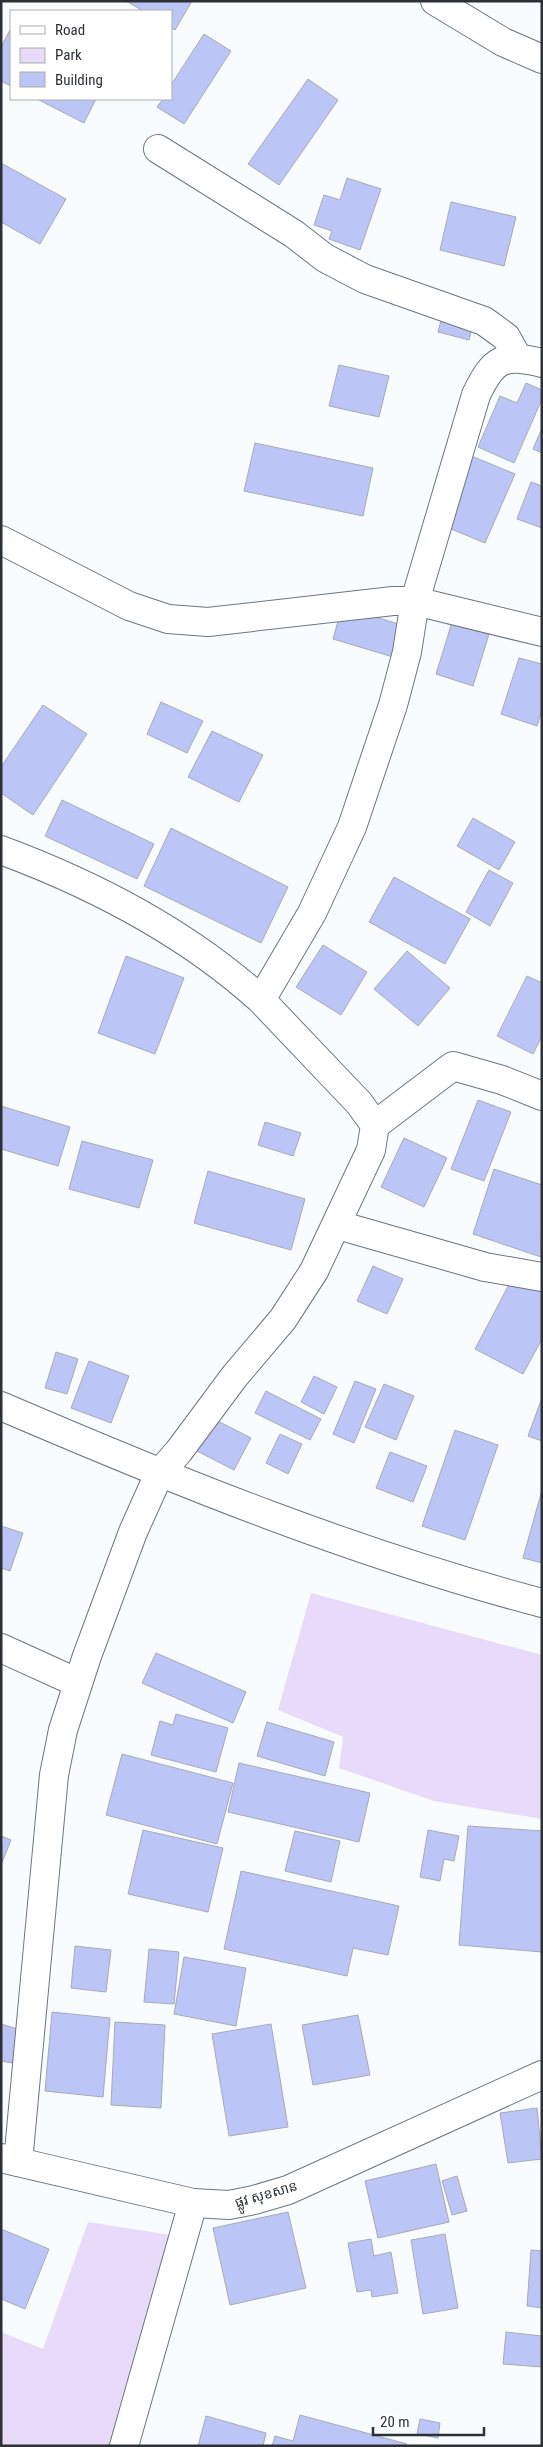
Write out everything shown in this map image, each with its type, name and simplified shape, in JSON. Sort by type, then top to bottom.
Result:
[{"type":"street","points":[[435,1],[503,42],[542,59]]},
{"type":"street","points":[[158,149],[294,234],[325,258],[364,279],[484,321],[506,337],[530,360]]},
{"type":"street","points":[[261,1000],[312,913],[352,827],[393,705],[406,652],[415,602],[476,395],[486,373],[499,362],[530,360]]},
{"type":"street","points":[[1,540],[129,606],[168,619],[208,622],[393,601],[415,602],[542,632]]},
{"type":"street","points":[[1,850],[38,864],[119,902],[198,948],[231,973],[261,1000],[359,1104],[375,1125],[372,1150],[338,1225],[314,1271],[283,1319],[234,1377],[180,1451],[159,1474],[133,1532],[78,1683],[63,1730],[54,1775],[10,2160]]},
{"type":"street","points":[[375,1125],[454,1066],[502,1080],[542,1096]]},
{"type":"street","points":[[338,1225],[484,1267],[542,1277]]},
{"type":"street","points":[[1,1406],[159,1474],[307,1530],[489,1589],[542,1603]]},
{"type":"street","points":[[1,1648],[78,1683]]},
{"type":"street","name":"ផ្លូវ សុខសាន","points":[[10,2160],[193,2203],[229,2205],[288,2190],[542,2075]]},
{"type":"street","points":[[124,2446],[193,2203]]},
{"type":"green space","points":[[311,1593],[542,1655],[542,1819],[434,1801],[339,1768],[343,1737],[278,1710]]},
{"type":"green space","points":[[88,2222],[184,2237],[114,2446],[1,2446],[1,2332],[43,2349]]},
{"type":"building","points":[[126,1],[192,1],[175,30],[172,28],[172,10],[141,10]]},
{"type":"building","points":[[10,30],[10,86],[1,81],[1,47]]},
{"type":"building","points":[[204,34],[231,51],[184,124],[157,107],[162,100],[172,100],[172,83]]},
{"type":"building","points":[[308,79],[338,100],[279,185],[248,164]]},
{"type":"building","points":[[39,100],[96,100],[84,123]]},
{"type":"building","points":[[1,163],[66,199],[40,244],[1,222]]},
{"type":"building","points":[[347,178],[381,189],[360,250],[329,239],[332,231],[314,225],[324,195],[340,200]]},
{"type":"building","points":[[451,202],[516,217],[504,266],[440,250]]},
{"type":"building","points":[[442,316],[473,323],[469,340],[438,332]]},
{"type":"building","points":[[339,365],[389,376],[379,417],[329,406]]},
{"type":"building","points":[[526,383],[542,390],[542,399],[514,463],[478,447],[500,396],[517,403]]},
{"type":"building","points":[[542,428],[542,453],[533,449]]},
{"type":"building","points":[[255,443],[373,468],[363,516],[244,491]]},
{"type":"building","points":[[469,455],[515,474],[485,543],[439,524]]},
{"type":"building","points":[[531,482],[542,486],[542,528],[517,519]]},
{"type":"building","points":[[342,607],[402,625],[393,657],[333,639]]},
{"type":"building","points":[[453,619],[490,631],[473,686],[436,674]]},
{"type":"building","points":[[519,658],[542,664],[542,710],[537,726],[501,714]]},
{"type":"building","points":[[161,702],[203,721],[187,753],[147,734]]},
{"type":"building","points":[[43,705],[87,734],[33,815],[1,793],[1,767]]},
{"type":"building","points":[[212,731],[263,755],[239,802],[188,777]]},
{"type":"building","points":[[62,800],[154,844],[137,879],[45,836]]},
{"type":"building","points":[[473,818],[515,842],[499,870],[457,846]]},
{"type":"building","points":[[171,828],[288,887],[261,943],[144,886]]},
{"type":"building","points":[[489,870],[513,883],[490,926],[466,912]]},
{"type":"building","points":[[394,877],[470,919],[445,964],[369,922]]},
{"type":"building","points":[[323,945],[367,972],[341,1015],[296,987]]},
{"type":"building","points":[[407,951],[450,988],[418,1026],[374,989]]},
{"type":"building","points":[[126,956],[184,978],[155,1054],[98,1033]]},
{"type":"building","points":[[527,976],[542,983],[542,1036],[533,1054],[497,1036]]},
{"type":"building","points":[[478,1100],[511,1112],[484,1181],[451,1169]]},
{"type":"building","points":[[1,1106],[70,1127],[58,1166],[1,1149]]},
{"type":"building","points":[[265,1122],[301,1133],[293,1156],[258,1145]]},
{"type":"building","points":[[404,1138],[447,1158],[424,1207],[381,1187]]},
{"type":"building","points":[[82,1141],[153,1160],[139,1208],[69,1189]]},
{"type":"building","points":[[494,1169],[542,1185],[541,1257],[473,1234]]},
{"type":"building","points":[[208,1171],[305,1199],[291,1250],[194,1223]]},
{"type":"building","points":[[373,1266],[403,1279],[387,1314],[357,1301]]},
{"type":"building","points":[[514,1275],[542,1289],[542,1339],[523,1374],[475,1349]]},
{"type":"building","points":[[56,1352],[78,1359],[67,1394],[45,1388]]},
{"type":"building","points":[[89,1361],[129,1376],[111,1423],[71,1408]]},
{"type":"building","points":[[314,1376],[337,1387],[324,1414],[301,1402]]},
{"type":"building","points":[[355,1381],[376,1389],[354,1443],[333,1434]]},
{"type":"building","points":[[384,1384],[414,1396],[396,1440],[365,1427]]},
{"type":"building","points":[[266,1391],[321,1419],[310,1440],[255,1413]]},
{"type":"building","points":[[542,1398],[542,1441],[528,1436]]},
{"type":"building","points":[[212,1418],[251,1438],[234,1470],[195,1450]]},
{"type":"building","points":[[455,1430],[498,1445],[465,1540],[422,1526]]},
{"type":"building","points":[[280,1434],[302,1444],[288,1474],[266,1463]]},
{"type":"building","points":[[390,1452],[427,1466],[413,1502],[376,1488]]},
{"type":"building","points":[[542,1490],[542,1563],[523,1558]]},
{"type":"building","points":[[1,1526],[23,1533],[10,1571],[1,1568]]},
{"type":"building","points":[[156,1653],[246,1692],[233,1723],[142,1683]]},
{"type":"building","points":[[176,1714],[228,1728],[216,1772],[151,1755],[160,1721],[173,1725]]},
{"type":"building","points":[[267,1722],[334,1742],[325,1776],[257,1756]]},
{"type":"building","points":[[122,1754],[233,1783],[217,1844],[106,1815]]},
{"type":"building","points":[[239,1763],[370,1793],[359,1842],[228,1812]]},
{"type":"building","points":[[468,1826],[542,1831],[542,1952],[459,1945]]},
{"type":"building","points":[[143,1830],[223,1848],[208,1912],[128,1894]]},
{"type":"building","points":[[428,1830],[459,1836],[454,1861],[444,1859],[440,1881],[420,1877]]},
{"type":"building","points":[[295,1831],[340,1841],[331,1882],[285,1871]]},
{"type":"building","points":[[1,1836],[11,1840],[1,1865]]},
{"type":"building","points":[[241,1871],[399,1906],[388,1955],[353,1948],[347,1976],[224,1949]]},
{"type":"building","points":[[75,1946],[111,1950],[106,1992],[71,1988]]},
{"type":"building","points":[[149,1949],[179,1952],[174,2004],[144,2002]]},
{"type":"building","points":[[184,1957],[246,1968],[236,2026],[174,2014]]},
{"type":"building","points":[[52,2012],[110,2018],[103,2097],[45,2091]]},
{"type":"building","points":[[358,2015],[370,2075],[313,2085],[302,2025]]},
{"type":"building","points":[[115,2022],[165,2025],[161,2108],[111,2105]]},
{"type":"building","points":[[1,2024],[21,2030],[12,2063],[1,2061]]},
{"type":"building","points":[[271,2024],[288,2127],[229,2136],[212,2034]]},
{"type":"building","points":[[537,2108],[542,2159],[508,2163],[500,2113]]},
{"type":"building","points":[[436,2164],[449,2222],[378,2238],[365,2181]]},
{"type":"building","points":[[457,2176],[467,2211],[452,2215],[442,2181]]},
{"type":"building","points":[[288,2212],[306,2288],[230,2305],[213,2228]]},
{"type":"building","points":[[1,2229],[49,2249],[25,2309],[1,2299]]},
{"type":"building","points":[[445,2234],[458,2308],[423,2314],[411,2240]]},
{"type":"building","points":[[371,2239],[374,2256],[391,2252],[398,2293],[372,2297],[371,2290],[357,2292],[348,2243]]},
{"type":"building","points":[[531,2250],[542,2251],[542,2308],[527,2306]]},
{"type":"building","points":[[506,2332],[542,2336],[542,2367],[503,2364]]},
{"type":"building","points":[[300,2415],[407,2444],[406,2446],[272,2446],[275,2436],[293,2441]]},
{"type":"building","points":[[206,2416],[266,2433],[263,2446],[198,2446]]},
{"type":"building","points":[[420,2419],[440,2423],[438,2438],[417,2434]]}]
